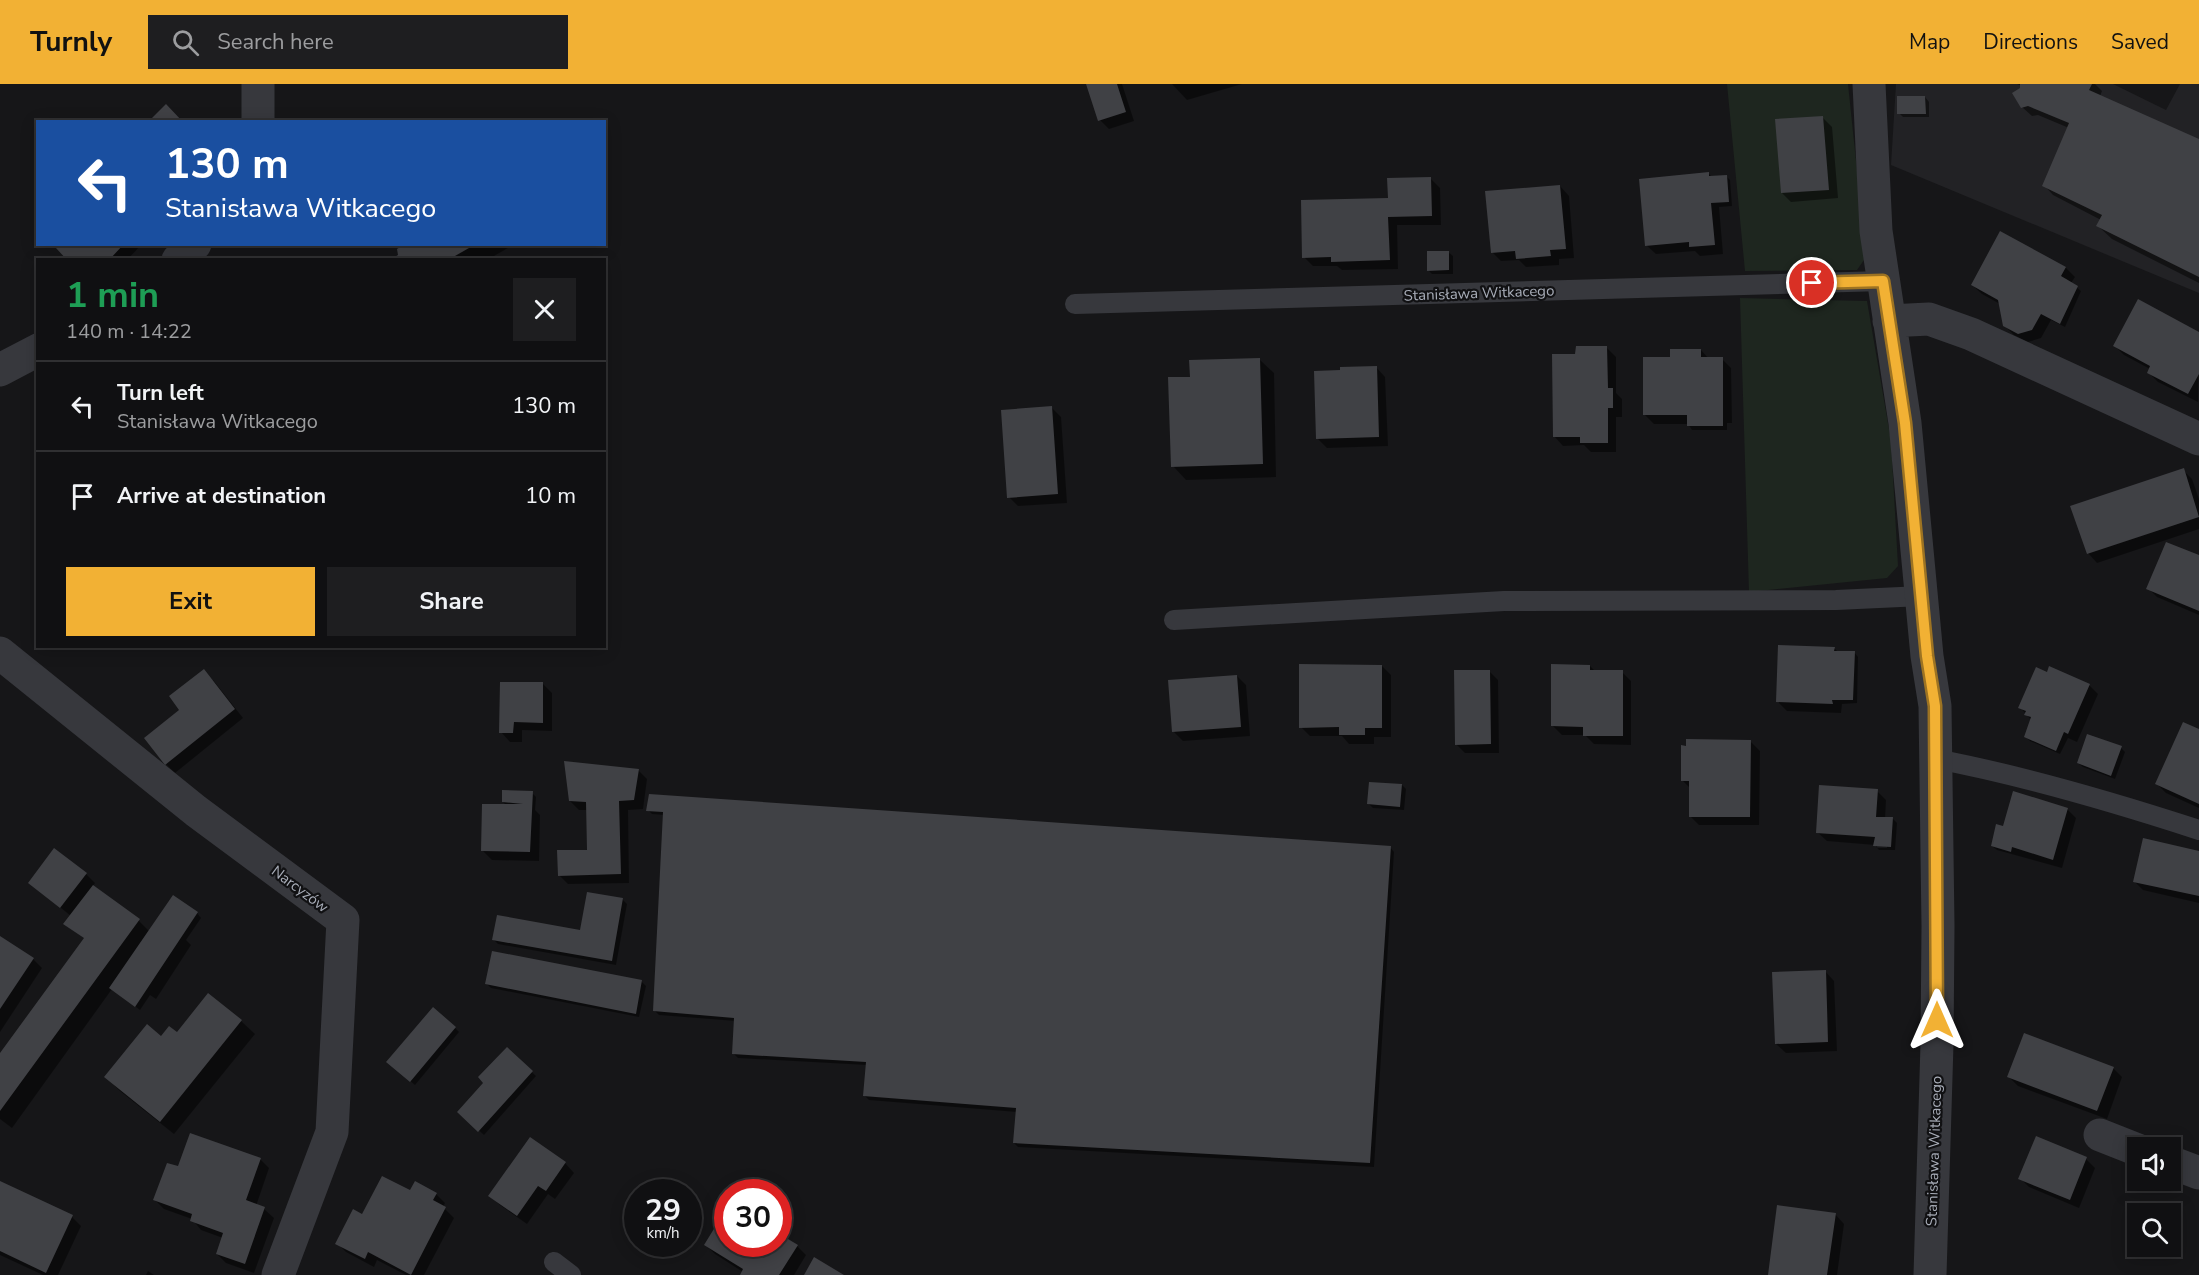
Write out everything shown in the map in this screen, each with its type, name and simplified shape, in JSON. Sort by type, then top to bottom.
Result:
[{"type":"street","points":[[258,84],[258,120]]},
{"type":"street","name":"Stanisława Witkacego","points":[[1869,84],[1876,231],[1905,423],[1927,656],[1935,706],[1937,1032],[1930,1275]]},
{"type":"street","points":[[180,258],[193,246]]},
{"type":"street","points":[[1889,321],[1929,319],[1971,334],[2199,439]]},
{"type":"street","points":[[0,370],[36,351]]},
{"type":"street","name":"Narcyzów","points":[[0,653],[187,804],[343,921],[332,1132],[278,1275]]},
{"type":"street","points":[[2100,1135],[2127,1145]]},
{"type":"street","points":[[2181,1166],[2199,1173]]},
{"type":"lane","name":"Stanisława Witkacego","points":[[1075,304],[1883,281]]},
{"type":"lane","points":[[1174,620],[1504,601],[1836,600],[1922,596]]},
{"type":"lane","points":[[1936,759],[1980,767],[2116,803],[2199,830]]},
{"type":"lane","points":[[554,1262],[572,1275]]},
{"type":"shaded area","points":[[1727,84],[1848,84],[1866,257],[1857,270],[1745,271]]},
{"type":"shaded area","points":[[1896,84],[2113,84],[2166,110],[2180,84],[2199,84],[2199,293],[1891,165]]},
{"type":"shaded area","points":[[1740,298],[1867,301],[1891,441],[1898,566],[1887,578],[1749,592]]},
{"type":"building","points":[[1086,84],[1117,84],[1126,112],[1098,121]]},
{"type":"building","points":[[2020,84],[2092,84],[2089,90],[2199,139],[2199,277],[2096,226],[2102,215],[2042,186],[2069,123],[2028,106],[2021,108],[2012,93],[2020,88]]},
{"type":"building","points":[[1897,96],[1925,96],[1926,114],[1897,114]]},
{"type":"building","points":[[166,104],[181,120],[150,120]]},
{"type":"building","points":[[1823,116],[1829,190],[1781,193],[1775,119]]},
{"type":"building","points":[[1709,172],[1709,176],[1727,175],[1729,202],[1711,203],[1715,245],[1689,247],[1689,242],[1645,246],[1639,179]]},
{"type":"building","points":[[1431,177],[1432,216],[1388,217],[1390,260],[1331,262],[1331,257],[1302,258],[1301,200],[1388,198],[1387,178]]},
{"type":"building","points":[[1560,185],[1566,249],[1550,250],[1551,256],[1516,259],[1515,251],[1491,253],[1485,191]]},
{"type":"building","points":[[2000,231],[2066,267],[2061,276],[2078,286],[2060,324],[2041,314],[2032,330],[2018,334],[2003,326],[1998,300],[1971,285]]},
{"type":"building","points":[[56,246],[122,246],[111,258],[65,258]]},
{"type":"building","points":[[402,246],[472,246],[452,258],[393,258],[398,255],[397,249]]},
{"type":"building","points":[[1427,251],[1449,251],[1449,270],[1427,271]]},
{"type":"building","points":[[2138,299],[2199,332],[2199,374],[2188,394],[2147,373],[2150,366],[2113,346]]},
{"type":"building","points":[[1576,346],[1607,346],[1608,388],[1613,388],[1613,408],[1608,408],[1608,443],[1580,443],[1580,437],[1553,437],[1552,354],[1575,354]]},
{"type":"building","points":[[1670,349],[1701,349],[1701,357],[1723,357],[1723,426],[1687,426],[1687,415],[1643,415],[1643,357],[1670,357]]},
{"type":"building","points":[[1260,358],[1263,464],[1171,467],[1168,377],[1190,377],[1189,360]]},
{"type":"building","points":[[1377,366],[1379,437],[1316,439],[1314,371],[1340,370],[1340,367]]},
{"type":"building","points":[[1052,406],[1058,494],[1007,498],[1001,410]]},
{"type":"building","points":[[2184,468],[2199,517],[2087,554],[2070,506]]},
{"type":"building","points":[[2166,542],[2199,555],[2199,611],[2146,589]]},
{"type":"building","points":[[1778,645],[1835,647],[1834,651],[1855,651],[1853,700],[1832,700],[1833,704],[1776,702]]},
{"type":"building","points":[[1299,664],[1382,665],[1382,728],[1365,728],[1365,735],[1339,735],[1339,727],[1299,728]]},
{"type":"building","points":[[1551,664],[1590,665],[1590,670],[1623,670],[1623,736],[1583,736],[1583,727],[1551,726]]},
{"type":"building","points":[[2049,666],[2090,684],[2068,734],[2064,732],[2056,751],[2024,737],[2031,717],[2024,715],[2026,711],[2018,708],[2036,667],[2047,672]]},
{"type":"building","points":[[204,669],[235,709],[165,765],[144,738],[179,710],[169,696]]},
{"type":"building","points":[[1454,670],[1490,670],[1491,744],[1455,745]]},
{"type":"building","points":[[1237,675],[1241,727],[1172,732],[1168,680]]},
{"type":"building","points":[[500,682],[543,682],[543,723],[514,722],[513,733],[499,733]]},
{"type":"building","points":[[2183,722],[2199,729],[2199,804],[2155,784]]},
{"type":"building","points":[[2087,734],[2122,746],[2111,776],[2077,763]]},
{"type":"building","points":[[1686,739],[1751,740],[1750,817],[1689,817],[1689,781],[1681,781],[1681,745],[1686,746]]},
{"type":"building","points":[[564,761],[639,769],[634,800],[619,801],[621,874],[558,876],[557,850],[587,850],[586,802],[569,801]]},
{"type":"building","points":[[1369,782],[1402,784],[1400,807],[1367,804]]},
{"type":"building","points":[[1819,785],[1878,789],[1876,817],[1893,817],[1891,847],[1873,846],[1875,837],[1816,833]]},
{"type":"building","points":[[502,790],[533,791],[530,852],[481,851],[482,804],[523,804],[502,802]]},
{"type":"building","points":[[2013,791],[2068,808],[2053,860],[2012,847],[2011,852],[1991,846],[1996,824],[2003,826]]},
{"type":"building","points":[[649,794],[1391,846],[1370,1163],[1013,1143],[1016,1108],[863,1096],[866,1062],[732,1054],[734,1018],[653,1011],[663,812],[646,811]]},
{"type":"building","points":[[2143,838],[2199,851],[2199,896],[2133,882]]},
{"type":"building","points":[[54,848],[87,873],[60,908],[28,883]]},
{"type":"building","points":[[93,885],[140,919],[0,1111],[0,1053],[84,938],[63,924]]},
{"type":"building","points":[[587,892],[623,898],[612,961],[492,940],[497,915],[580,930]]},
{"type":"building","points":[[173,895],[198,912],[135,1007],[109,988]]},
{"type":"building","points":[[0,936],[34,958],[0,1009]]},
{"type":"building","points":[[492,951],[642,980],[636,1014],[485,984]]},
{"type":"building","points":[[1826,970],[1828,1042],[1775,1044],[1772,972]]},
{"type":"building","points":[[208,993],[242,1020],[160,1122],[104,1077],[147,1024],[161,1036],[169,1026],[177,1032]]},
{"type":"building","points":[[433,1007],[456,1027],[410,1082],[386,1062]]},
{"type":"building","points":[[2024,1033],[2114,1067],[2097,1111],[2007,1077]]},
{"type":"building","points":[[507,1047],[533,1071],[478,1132],[457,1112],[483,1083],[478,1077]]},
{"type":"building","points":[[190,1133],[261,1158],[246,1200],[265,1207],[245,1264],[216,1254],[223,1233],[190,1221],[192,1214],[153,1200],[167,1163],[178,1166]]},
{"type":"building","points":[[2036,1136],[2087,1157],[2070,1200],[2018,1179]]},
{"type":"building","points":[[530,1137],[566,1162],[546,1191],[538,1186],[517,1216],[488,1196]]},
{"type":"building","points":[[382,1176],[410,1190],[415,1181],[437,1193],[433,1200],[446,1207],[411,1275],[368,1252],[365,1259],[335,1244],[353,1209],[362,1214]]},
{"type":"building","points":[[0,1181],[73,1215],[46,1273],[0,1251]]},
{"type":"building","points":[[1777,1205],[1836,1213],[1827,1275],[1768,1275]]},
{"type":"building","points":[[714,1229],[714,1251],[704,1245]]},
{"type":"building","points":[[792,1241],[798,1245],[792,1254]]},
{"type":"building","points":[[724,1257],[790,1257],[779,1275],[740,1275],[743,1269]]},
{"type":"building","points":[[814,1257],[844,1275],[804,1275]]},
{"type":"route","points":[[1812,283],[1883,281],[1905,423],[1927,656],[1935,706],[1938,888],[1937,1020]]}]
